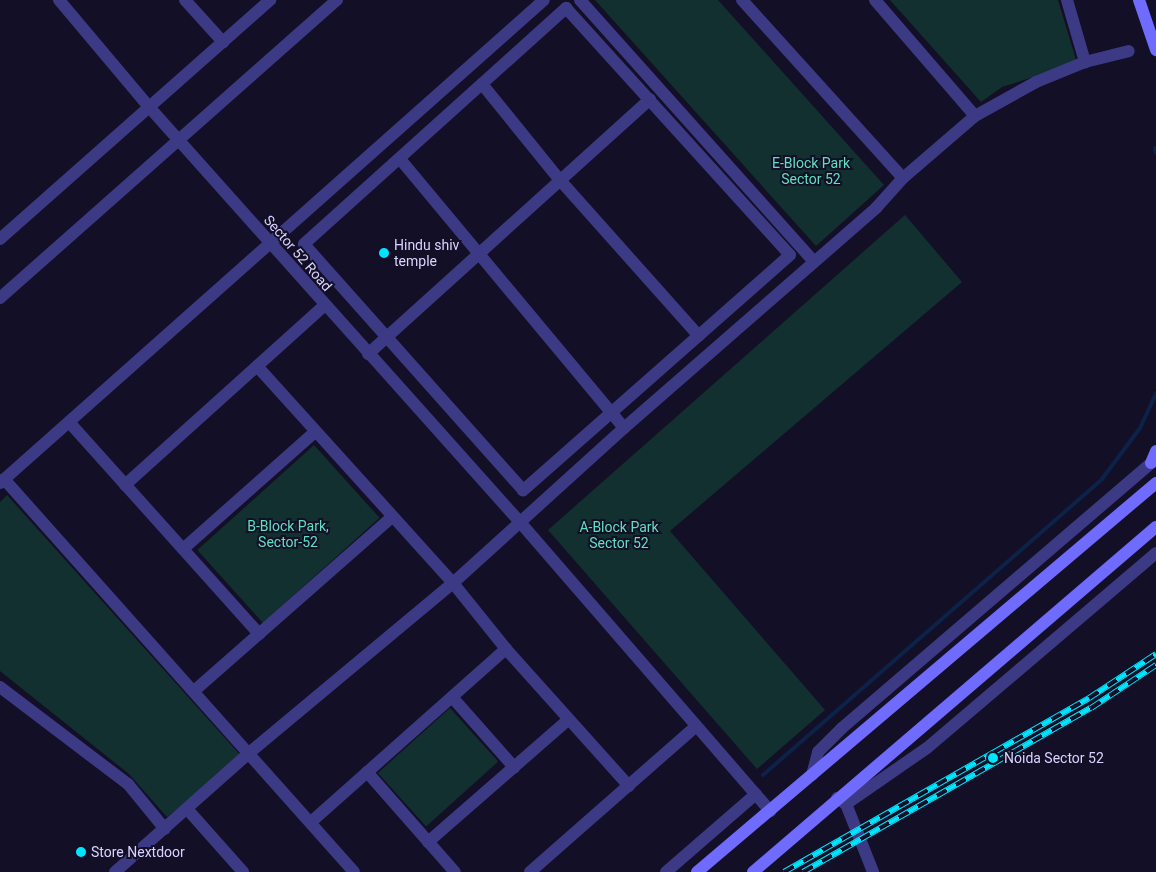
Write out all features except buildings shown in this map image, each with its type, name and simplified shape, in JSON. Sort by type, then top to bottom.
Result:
[{"type":"main road","points":[[1139,0],[1156,50]]},
{"type":"main road","points":[[1153,461],[1156,451]]},
{"type":"main road","points":[[697,872],[1156,483]]},
{"type":"main road","points":[[753,872],[842,801],[1156,527]]},
{"type":"street","name":"Sector 52 Road","points":[[59,0],[150,108],[519,522],[770,811]]},
{"type":"street","points":[[185,0],[223,42]]},
{"type":"street","points":[[0,238],[150,108],[270,0]]},
{"type":"street","points":[[0,298],[337,0]]},
{"type":"street","points":[[354,872],[194,690],[2,481],[271,245],[544,0]]},
{"type":"street","points":[[580,0],[814,262]]},
{"type":"street","points":[[742,0],[903,178]]},
{"type":"street","points":[[875,0],[975,116]]},
{"type":"street","points":[[1067,0],[1086,62]]},
{"type":"street","points":[[566,8],[790,255],[523,490],[304,244],[400,160],[482,84],[566,8]]},
{"type":"street","points":[[115,872],[188,810],[249,753],[453,583],[624,428],[876,208],[903,178],[975,116],[1036,82],[1086,62],[1128,52]]},
{"type":"street","points":[[482,84],[559,179],[698,336]]},
{"type":"street","points":[[368,354],[479,255],[559,179],[650,99]]},
{"type":"street","points":[[400,160],[610,414],[624,428]]},
{"type":"street","points":[[125,485],[325,306]]},
{"type":"street","points":[[257,366],[391,518],[453,583],[506,650],[629,786]]},
{"type":"street","points":[[69,422],[259,634]]},
{"type":"street","points":[[183,549],[315,432]]},
{"type":"street","points":[[812,775],[818,752],[842,728],[1153,461]]},
{"type":"street","points":[[194,690],[391,518]]},
{"type":"street","points":[[873,872],[842,801],[927,748],[1156,552]]},
{"type":"street","points":[[310,822],[506,650]]},
{"type":"street","points":[[0,687],[128,784],[165,829]]},
{"type":"street","points":[[452,697],[514,767]]},
{"type":"street","points":[[428,842],[568,720]]},
{"type":"street","points":[[530,872],[696,726]]},
{"type":"street","points":[[368,772],[455,872]]},
{"type":"street","points":[[666,872],[756,794]]},
{"type":"street","points":[[188,810],[243,872]]},
{"type":"green space","name":"E-Block Park Sector 52","points":[[595,0],[718,0],[884,185],[816,246]]},
{"type":"green space","points":[[890,0],[1058,0],[1077,63],[1002,87],[981,102]]},
{"type":"green space","name":"A-Block Park Sector 52","points":[[905,215],[962,282],[670,531],[825,710],[757,769],[548,530]]},
{"type":"green space","name":"B-Block Park, Sector-52","points":[[314,445],[380,518],[263,623],[197,550]]},
{"type":"green space","points":[[7,495],[242,757],[167,817],[129,774],[0,671],[0,502]]},
{"type":"green space","points":[[450,708],[498,762],[426,826],[378,773]]},
{"type":"waterway","points":[[1155,148],[1156,153]]},
{"type":"waterway","points":[[763,775],[1102,479],[1140,428],[1156,393]]},
{"type":"railway","points":[[784,872],[1089,698],[1156,654]]},
{"type":"railway","points":[[803,872],[1091,708],[1156,665]]},
{"type":"place","name":"Hindu shiv temple","points":[[384,253]]},
{"type":"place","name":"Noida Sector 52","points":[[993,758]]},
{"type":"place","name":"Store Nextdoor","points":[[81,852]]}]
